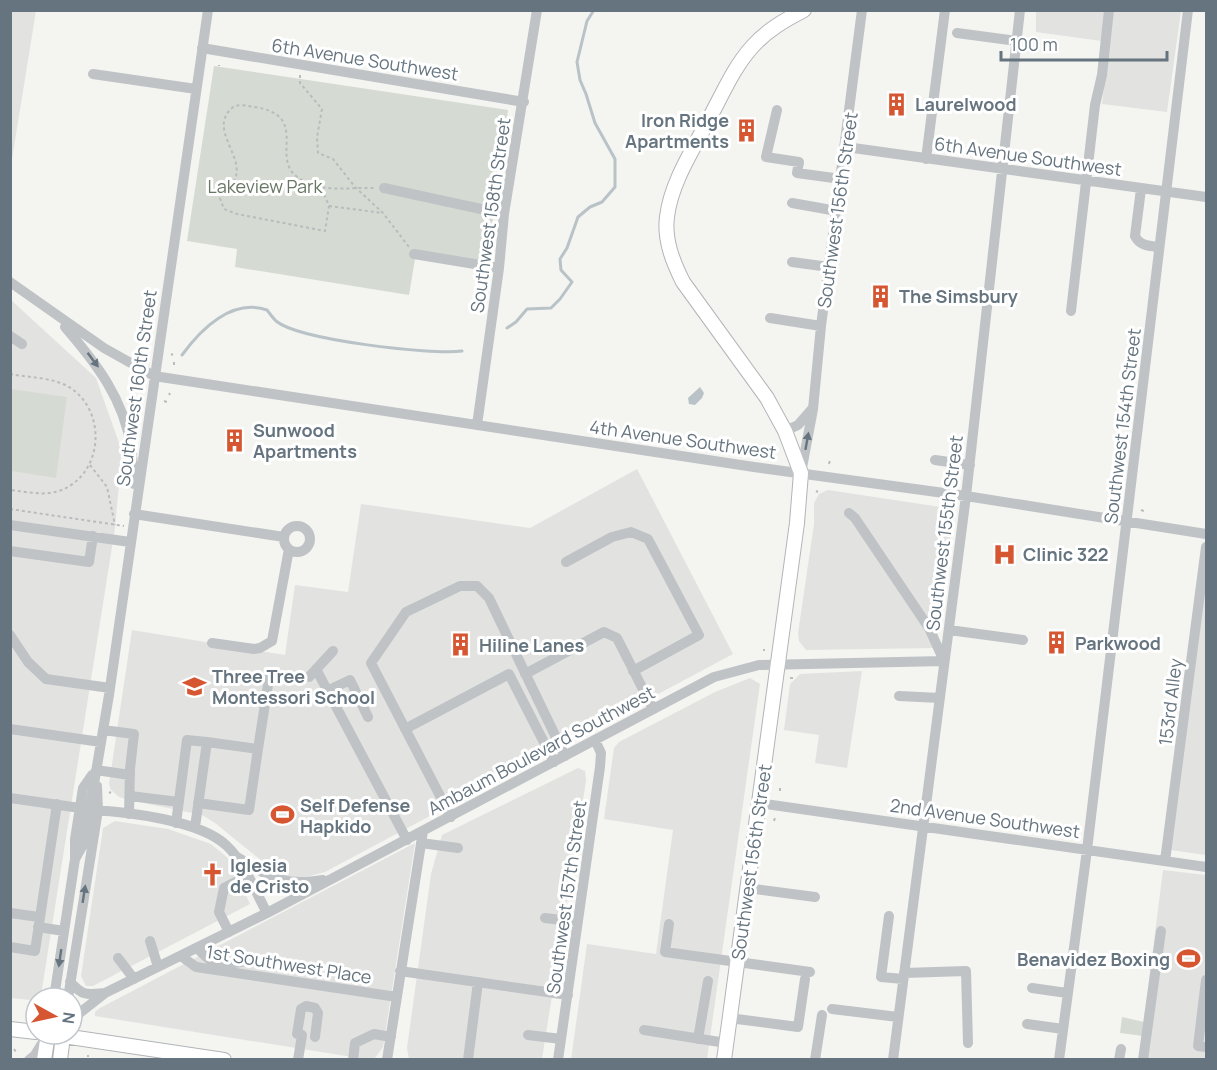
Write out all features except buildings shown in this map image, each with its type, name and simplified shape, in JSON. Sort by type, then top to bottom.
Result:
[{"type":"main road","points":[[801,473],[785,431],[767,398],[683,282],[673,263],[666,219],[669,201],[686,164],[734,72],[753,45],[778,23],[804,10]]},
{"type":"main road","name":"Southwest 156th Street","points":[[724,1059],[797,523],[801,473]]},
{"type":"main road","points":[[84,1038],[224,1059]]},
{"type":"street","name":"Southwest 160th Street","points":[[70,986],[89,809],[110,688],[130,542],[125,527],[135,511],[208,10]]},
{"type":"street","name":"Southwest 158th Street","points":[[477,425],[499,268],[504,214],[524,102],[537,10]]},
{"type":"street","name":"Southwest 156th Street","points":[[801,473],[813,409],[821,326],[862,10]]},
{"type":"street","points":[[926,159],[945,10]]},
{"type":"street","name":"Southwest 155th Street","points":[[892,1059],[970,465],[1020,10]]},
{"type":"street","points":[[1071,311],[1088,181],[1095,105],[1102,75],[1109,10]]},
{"type":"street","name":"Southwest 154th Street","points":[[1059,1059],[1087,850],[1188,10]]},
{"type":"street","points":[[957,33],[1017,42]]},
{"type":"street","name":"6th Avenue Southwest","points":[[202,48],[524,102]]},
{"type":"street","points":[[93,74],[196,89]]},
{"type":"street","points":[[777,110],[765,157],[799,162],[797,173],[841,179]]},
{"type":"street","name":"6th Avenue Southwest","points":[[846,147],[1206,197]]},
{"type":"street","points":[[384,188],[504,214]]},
{"type":"street","points":[[1141,189],[1135,236],[1138,242],[1144,245],[1159,247]]},
{"type":"street","points":[[792,203],[837,211]]},
{"type":"street","points":[[414,254],[499,268]]},
{"type":"street","points":[[792,262],[829,267]]},
{"type":"street","points":[[10,282],[104,348],[154,376]]},
{"type":"street","points":[[56,315],[94,361],[111,387],[122,411],[131,447],[135,511],[284,537]]},
{"type":"street","points":[[770,318],[821,326]]},
{"type":"street","points":[[10,336],[22,344]]},
{"type":"street","name":"4th Avenue Southwest","points":[[154,376],[966,496],[1206,534]]},
{"type":"street","points":[[785,431],[798,425],[813,409]]},
{"type":"street","points":[[935,460],[970,465]]},
{"type":"street","points":[[849,513],[855,518],[928,628],[944,662]]},
{"type":"street","points":[[10,525],[130,542]]},
{"type":"street","points":[[292,526],[301,526],[308,532],[310,540],[305,548],[297,552],[289,549],[284,537],[292,526]]},
{"type":"street","points":[[566,562],[612,537],[631,532],[648,539],[699,635],[633,671]]},
{"type":"street","points":[[10,550],[90,561],[93,536]]},
{"type":"street","name":"153rd Alley","points":[[1166,861],[1206,547]]},
{"type":"street","points":[[212,643],[254,649],[273,641],[289,549]]},
{"type":"street","points":[[451,817],[371,663],[406,612],[460,586],[477,586],[489,598],[565,756]]},
{"type":"street","points":[[949,630],[1023,640]]},
{"type":"street","points":[[525,674],[604,632],[617,638],[652,709]]},
{"type":"street","points":[[10,635],[28,662],[46,679],[110,688]]},
{"type":"street","points":[[333,651],[313,673],[327,691],[407,840]]},
{"type":"street","name":"Ambaum Boulevard Southwest","points":[[84,1010],[105,993],[335,878],[722,674],[742,668],[778,664],[944,662]]},
{"type":"street","points":[[198,803],[249,810],[270,672]]},
{"type":"street","points":[[405,729],[509,675],[554,762]]},
{"type":"street","points":[[327,691],[350,680],[368,717]]},
{"type":"street","points":[[899,696],[940,698]]},
{"type":"street","points":[[10,729],[101,742]]},
{"type":"street","points":[[103,730],[134,735],[129,814]]},
{"type":"street","points":[[176,823],[187,740],[258,749]]},
{"type":"street","name":"Southwest 157th Street","points":[[558,1059],[600,767],[601,753],[595,740]]},
{"type":"street","points":[[195,827],[207,742]]},
{"type":"street","name":"Southwest 160th Street","points":[[56,986],[75,859],[75,839],[89,809],[83,788],[96,770]]},
{"type":"street","points":[[96,770],[130,775]]},
{"type":"street","points":[[130,796],[179,802]]},
{"type":"street","points":[[10,798],[129,814],[195,827],[219,838],[236,856],[269,877],[285,882],[311,882],[335,878]]},
{"type":"street","name":"2nd Avenue Southwest","points":[[759,803],[1206,867]]},
{"type":"street","points":[[10,947],[35,951],[57,804]]},
{"type":"street","points":[[387,1059],[423,831]]},
{"type":"street","points":[[421,843],[458,848]]},
{"type":"street","points":[[236,856],[267,913]]},
{"type":"street","points":[[229,932],[219,912],[224,888],[247,876]]},
{"type":"street","points":[[747,888],[815,897]]},
{"type":"street","points":[[10,913],[64,931]]},
{"type":"street","points":[[889,916],[881,977],[966,971],[968,1043]]},
{"type":"street","points":[[545,918],[578,922]]},
{"type":"street","points":[[669,924],[665,952],[737,962],[808,976],[798,1028],[729,1018]]},
{"type":"street","points":[[1143,1059],[1161,931]]},
{"type":"street","points":[[150,941],[158,967]]},
{"type":"street","points":[[197,948],[210,962],[217,964],[248,961]]},
{"type":"street","name":"1st Southwest Place","points":[[181,956],[196,967],[397,997]]},
{"type":"street","points":[[118,958],[134,979]]},
{"type":"street","points":[[400,972],[568,995]]},
{"type":"street","points":[[1206,980],[1198,1046],[1206,1047]]},
{"type":"street","points":[[698,1039],[708,981]]},
{"type":"street","points":[[70,982],[84,994],[105,993]]},
{"type":"street","points":[[468,1059],[478,982]]},
{"type":"street","points":[[1032,988],[1067,993]]},
{"type":"street","points":[[298,1059],[302,1035],[297,1034],[301,1009],[309,1006],[315,1008],[318,1013],[315,1037]]},
{"type":"street","points":[[832,1009],[898,1017]]},
{"type":"street","points":[[815,1059],[822,1015]]},
{"type":"street","points":[[1027,1024],[1063,1029]]},
{"type":"street","points":[[644,1030],[726,1043]]},
{"type":"street","points":[[353,1059],[355,1043],[374,1034],[391,1037]]},
{"type":"street","points":[[528,1035],[561,1039]]},
{"type":"street","points":[[29,1059],[44,1046]]},
{"type":"path","points":[[301,66],[300,83],[322,109],[316,137],[318,153],[333,159],[355,187],[383,213],[414,254]]},
{"type":"path","points":[[322,189],[329,206],[325,231],[237,214],[224,209],[219,198],[236,178],[237,165],[224,133],[226,117],[233,107],[240,105],[262,108],[283,121],[287,128],[286,158],[289,169],[295,176],[322,189],[384,188]]},
{"type":"path","points":[[329,206],[383,213]]},
{"type":"path","points":[[143,351],[144,346],[149,346]]},
{"type":"path","points":[[10,375],[57,382],[73,390],[86,404],[95,421],[96,445],[90,465],[65,489],[44,494],[10,490]]},
{"type":"path","points":[[90,465],[107,488],[115,525]]},
{"type":"path","points":[[10,509],[125,527]]},
{"type":"shaded area","points":[[10,11],[36,11],[11,165]]},
{"type":"shaded area","points":[[1036,11],[1181,11],[1167,112],[1102,104],[1109,42],[1036,32]]},
{"type":"shaded area","points":[[11,300],[96,378],[122,451],[115,528],[42,986],[24,986],[24,999],[11,998]]},
{"type":"shaded area","points":[[700,387],[704,393],[702,398],[695,405],[689,404],[688,398]]},
{"type":"shaded area","points":[[637,469],[733,654],[325,872],[310,876],[291,878],[278,874],[202,815],[129,800],[119,797],[111,790],[109,784],[132,630],[285,655],[295,585],[348,592],[361,504],[530,528]]},
{"type":"shaded area","points":[[828,490],[954,509],[936,648],[806,650],[799,641],[798,633],[814,524],[814,503],[819,494]]},
{"type":"shaded area","points":[[1206,546],[1206,855],[1163,849]]},
{"type":"shaded area","points":[[862,671],[847,768],[815,763],[819,735],[784,730],[790,684],[800,674]]},
{"type":"shaded area","points":[[750,678],[760,684],[707,1059],[571,1060],[587,944],[656,954],[673,830],[604,819],[614,748],[619,742],[715,692]]},
{"type":"shaded area","points":[[578,768],[585,771],[586,781],[542,1059],[409,1059],[407,1048],[431,874],[442,835]]},
{"type":"shaded area","points":[[115,821],[168,829],[211,844],[229,859],[250,904],[93,986],[86,986],[81,976],[103,828]]},
{"type":"shaded area","points":[[415,843],[383,1047],[375,1058],[365,1059],[95,1016],[95,1012],[100,1008]]},
{"type":"shaded area","points":[[1163,870],[1206,875],[1206,1059],[1139,1060]]},
{"type":"green space","name":"Lakeview Park","points":[[214,66],[508,110],[487,264],[416,253],[409,295],[235,267],[237,249],[187,241]]},
{"type":"green space","points":[[11,389],[67,397],[56,478],[11,471]]},
{"type":"green space","points":[[1122,1017],[1144,1022],[1143,1036],[1120,1033]]},
{"type":"waterway","points":[[507,328],[516,322],[527,309],[551,308],[560,299],[572,282],[561,270],[560,259],[567,248],[578,217],[590,207],[602,202],[615,187],[615,159],[595,123],[580,80],[577,62],[587,21],[594,10]]},
{"type":"waterway","points":[[182,355],[198,335],[219,318],[242,308],[254,307],[267,310],[276,321],[289,328],[337,340],[423,351],[462,351]]},
{"type":"place","name":"Laurelwood","points":[[897,104]]},
{"type":"place","name":"Iron Ridge Apartments","points":[[747,130]]},
{"type":"place","name":"The Simsbury","points":[[881,296]]},
{"type":"place","name":"Sunwood Apartments","points":[[235,440]]},
{"type":"place","name":"Clinic 322","points":[[1005,554]]},
{"type":"place","name":"Parkwood","points":[[1057,643]]},
{"type":"place","name":"Hiline Lanes","points":[[461,645]]},
{"type":"place","name":"Three Tree Montessori School","points":[[194,686]]},
{"type":"place","name":"Self Defense Hapkido","points":[[282,815]]},
{"type":"place","name":"Iglesia de Cristo","points":[[212,875]]},
{"type":"place","name":"Benavidez Boxing","points":[[1188,959]]}]
